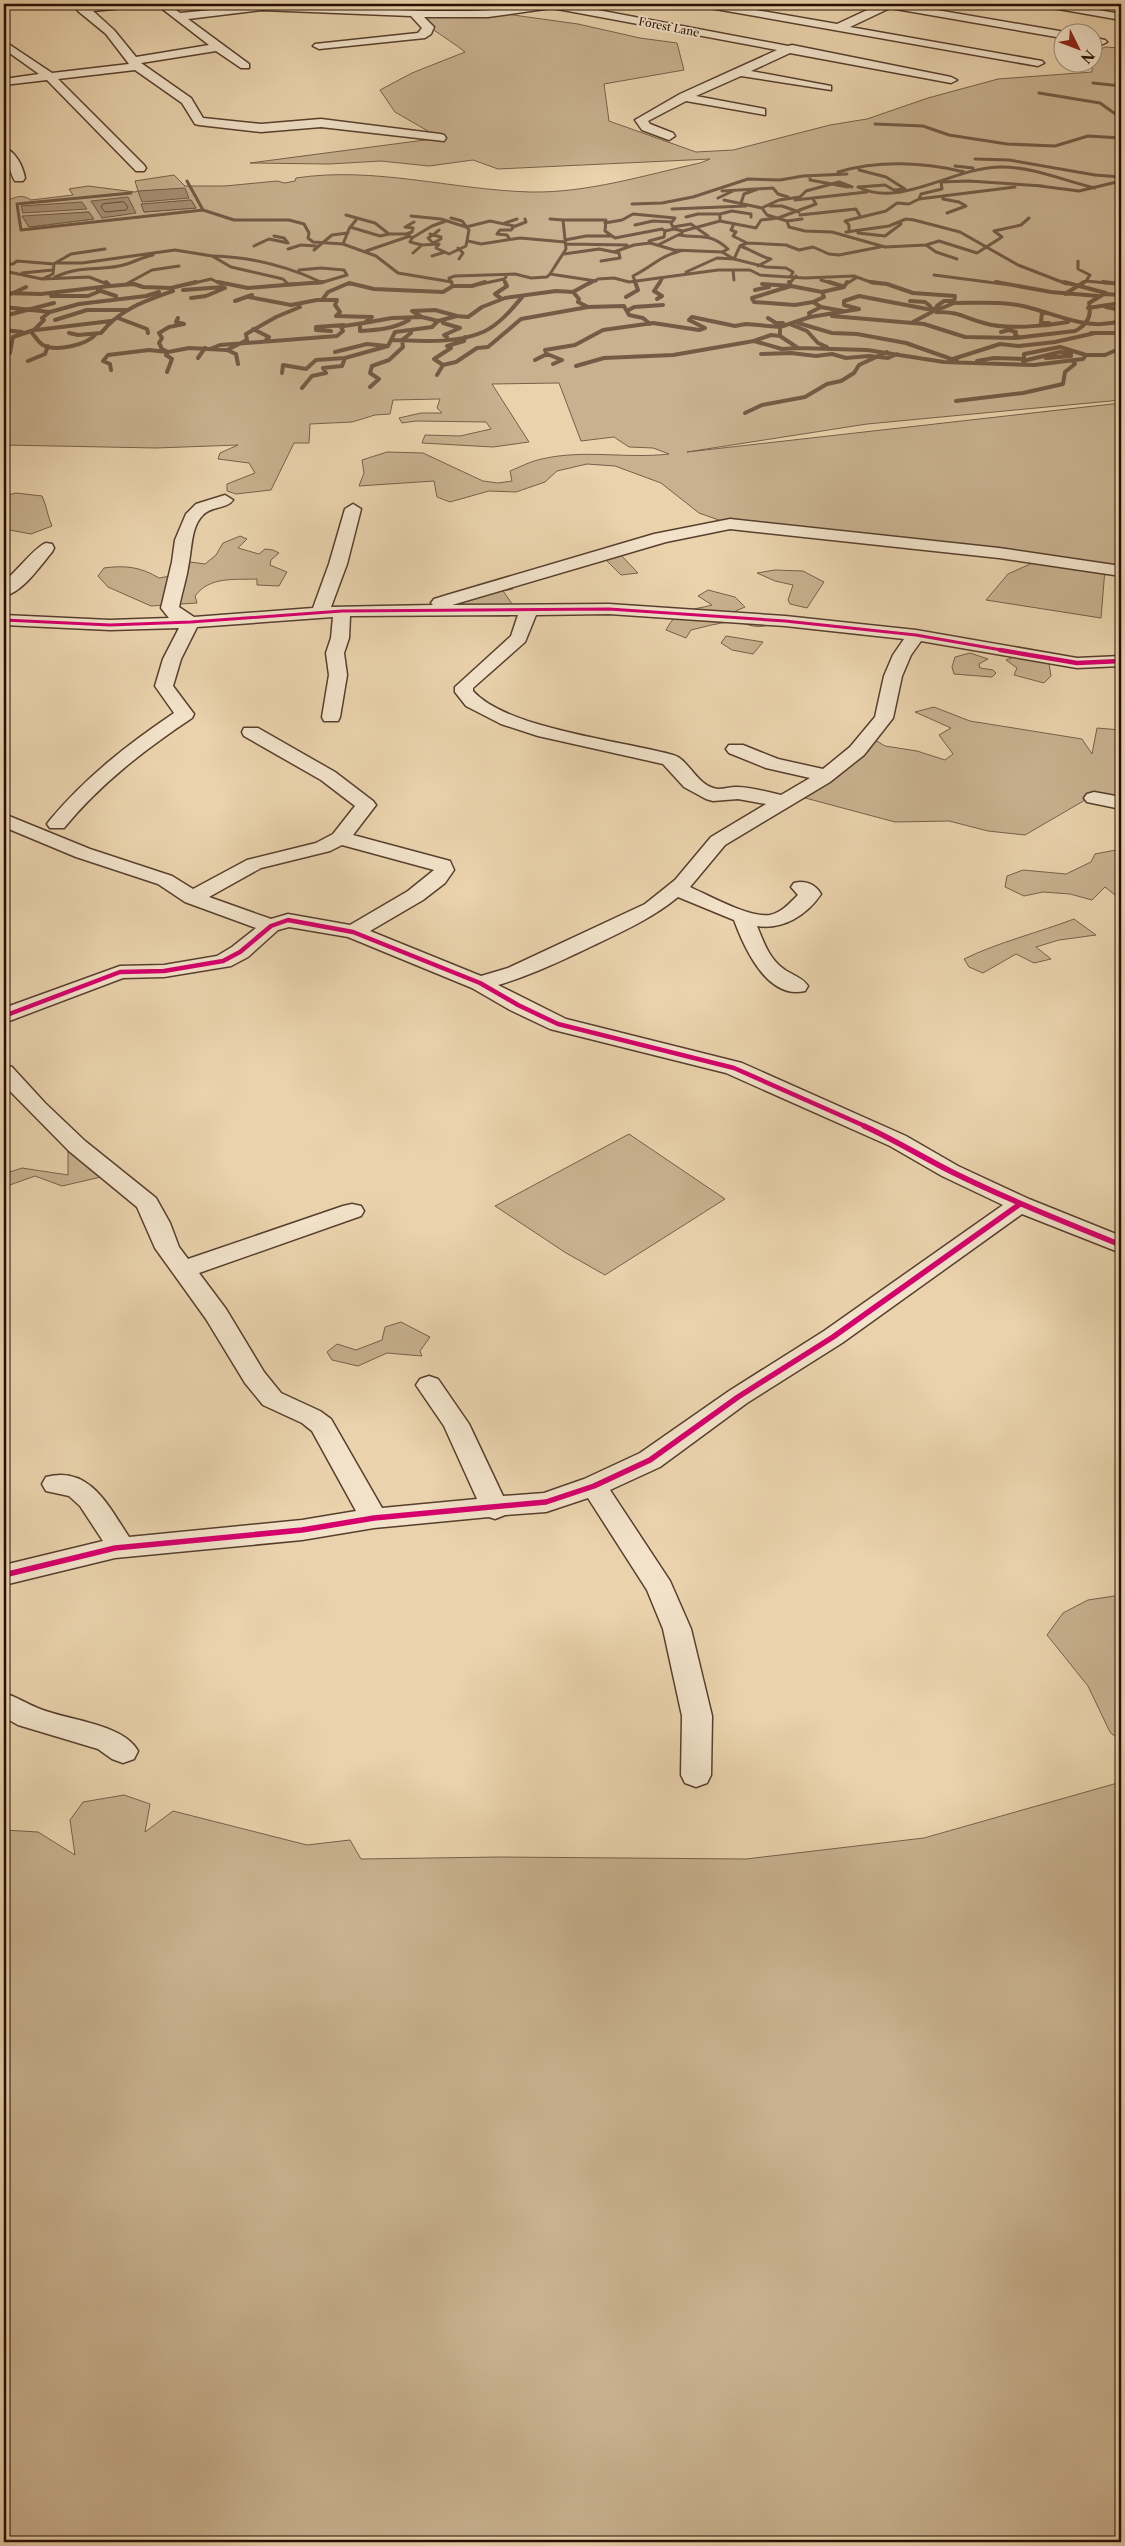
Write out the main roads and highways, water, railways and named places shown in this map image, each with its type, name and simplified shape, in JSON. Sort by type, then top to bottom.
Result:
[{"type":"water","points":[[185,188],[189,198],[142,202],[138,191]]},
{"type":"water","points":[[128,197],[136,213],[102,218],[91,201]]},
{"type":"water","points":[[191,200],[196,208],[144,212],[141,204]]},
{"type":"water","points":[[82,202],[87,209],[23,213],[21,206]]},
{"type":"water","points":[[89,212],[94,219],[29,227],[22,216]]},
{"type":"waterway","points":[[1093,83],[1121,86]]},
{"type":"waterway","points":[[1039,93],[1100,103],[1121,118]]},
{"type":"waterway","points":[[875,124],[923,126],[949,135],[1007,144],[1055,146],[1088,136],[1121,138]]},
{"type":"waterway","points":[[975,159],[1009,160],[1095,175],[1121,177]]},
{"type":"waterway","points":[[838,172],[885,164],[917,164],[964,172]]},
{"type":"waterway","points":[[955,166],[973,168]]},
{"type":"waterway","points":[[859,170],[886,177],[905,189],[894,190],[885,185],[858,187],[875,192],[892,193],[910,190],[984,168],[1002,167],[1025,169],[1093,188]]},
{"type":"waterway","points":[[632,204],[662,203],[693,197],[748,179],[780,180],[803,176],[847,174]]},
{"type":"waterway","points":[[810,178],[810,180],[832,184]]},
{"type":"waterway","points":[[187,181],[203,210]]},
{"type":"waterway","points":[[919,199],[921,194],[942,189],[941,182],[969,181],[1043,186]]},
{"type":"waterway","points":[[1093,188],[1121,181]]},
{"type":"waterway","points":[[832,184],[839,182],[852,187]]},
{"type":"waterway","points":[[762,208],[779,200],[800,197],[806,191],[832,184]]},
{"type":"waterway","points":[[832,184],[848,187]]},
{"type":"waterway","points":[[1040,186],[1079,191],[1093,188]]},
{"type":"waterway","points":[[919,199],[1015,187]]},
{"type":"waterway","points":[[722,191],[773,188],[778,194],[788,197]]},
{"type":"waterway","points":[[741,203],[744,194],[758,189]]},
{"type":"waterway","points":[[718,198],[733,191]]},
{"type":"waterway","points":[[795,200],[867,192]]},
{"type":"waterway","points":[[131,193],[17,204],[21,230],[203,210]]},
{"type":"waterway","points":[[944,196],[943,199],[959,202],[966,206],[947,213]]},
{"type":"waterway","points":[[797,211],[816,204],[813,199]]},
{"type":"waterway","points":[[849,232],[849,225],[845,221],[886,211],[897,203],[909,204],[919,199]]},
{"type":"waterway","points":[[724,200],[762,208]]},
{"type":"waterway","points":[[672,209],[746,206]]},
{"type":"waterway","points":[[770,206],[782,206],[797,211]]},
{"type":"waterway","points":[[762,208],[767,215],[777,218]]},
{"type":"waterway","points":[[800,215],[856,209],[860,216]]},
{"type":"waterway","points":[[203,210],[234,220],[289,220],[304,224],[309,233],[308,238],[313,242],[323,243]]},
{"type":"waterway","points":[[720,214],[732,211],[751,214],[751,217]]},
{"type":"waterway","points":[[777,218],[797,211]]},
{"type":"waterway","points":[[606,223],[622,220],[633,214],[675,218],[672,222]]},
{"type":"waterway","points":[[686,217],[698,214],[720,214]]},
{"type":"waterway","points":[[720,214],[720,221]]},
{"type":"waterway","points":[[346,215],[375,223],[389,234]]},
{"type":"waterway","points":[[411,216],[441,219],[467,227]]},
{"type":"waterway","points":[[451,218],[462,221],[467,227]]},
{"type":"waterway","points":[[720,221],[756,228],[761,220],[777,218]]},
{"type":"waterway","points":[[777,218],[787,221]]},
{"type":"waterway","points":[[986,247],[1002,237],[994,231],[1021,225],[1029,218]]},
{"type":"waterway","points":[[505,223],[517,219]]},
{"type":"waterway","points":[[513,227],[526,222],[525,219]]},
{"type":"waterway","points":[[550,219],[563,220]]},
{"type":"waterway","points":[[787,221],[802,219]]},
{"type":"waterway","points":[[849,232],[889,226],[906,219],[960,232],[986,247]]},
{"type":"waterway","points":[[350,227],[356,220]]},
{"type":"waterway","points":[[563,220],[606,220],[606,223]]},
{"type":"waterway","points":[[563,220],[565,240]]},
{"type":"waterway","points":[[412,238],[432,226],[446,221]]},
{"type":"waterway","points":[[467,227],[490,221],[513,227]]},
{"type":"waterway","points":[[635,225],[653,221],[672,222]]},
{"type":"waterway","points":[[696,227],[720,221]]},
{"type":"waterway","points":[[787,221],[789,227],[805,231],[832,232],[885,247],[926,245]]},
{"type":"waterway","points":[[406,234],[412,232],[413,228],[405,227],[414,222]]},
{"type":"waterway","points":[[672,222],[673,227]]},
{"type":"waterway","points":[[606,223],[605,231],[615,238],[662,229],[665,231]]},
{"type":"waterway","points":[[673,227],[691,224],[696,227]]},
{"type":"waterway","points":[[858,233],[885,236],[901,224]]},
{"type":"waterway","points":[[733,226],[731,230],[736,232],[733,236],[747,243]]},
{"type":"waterway","points":[[347,233],[350,227]]},
{"type":"waterway","points":[[350,227],[380,236],[389,234]]},
{"type":"waterway","points":[[459,249],[466,246],[469,230],[467,227]]},
{"type":"waterway","points":[[509,238],[507,235],[497,234],[500,230],[511,230],[513,227]]},
{"type":"waterway","points":[[674,229],[683,231],[696,227]]},
{"type":"waterway","points":[[696,227],[708,236]]},
{"type":"waterway","points":[[665,231],[674,229]]},
{"type":"waterway","points":[[433,235],[439,230]]},
{"type":"waterway","points":[[649,241],[664,237],[665,231]]},
{"type":"waterway","points":[[323,243],[332,235],[347,233]]},
{"type":"waterway","points":[[343,244],[347,233]]},
{"type":"waterway","points":[[658,245],[682,233]]},
{"type":"waterway","points":[[389,234],[406,234]]},
{"type":"waterway","points":[[406,234],[409,236]]},
{"type":"waterway","points":[[433,235],[441,237],[441,239],[433,243],[428,238],[433,235]]},
{"type":"waterway","points":[[679,235],[716,240],[728,249],[722,252]]},
{"type":"waterway","points":[[254,246],[269,239],[288,243],[284,238],[274,236]]},
{"type":"waterway","points":[[366,251],[409,236]]},
{"type":"waterway","points":[[565,240],[586,236],[612,236]]},
{"type":"waterway","points":[[412,238],[410,242],[422,245]]},
{"type":"waterway","points":[[468,241],[481,244],[520,238],[565,242]]},
{"type":"waterway","points":[[550,274],[566,249],[565,240]]},
{"type":"waterway","points":[[926,245],[939,241],[977,253],[986,247]]},
{"type":"waterway","points":[[314,250],[323,243]]},
{"type":"waterway","points":[[323,243],[343,244]]},
{"type":"waterway","points":[[614,252],[634,245],[650,243],[674,250],[722,252]]},
{"type":"waterway","points":[[740,246],[747,243]]},
{"type":"waterway","points":[[747,243],[786,245],[799,250],[813,247],[829,254],[839,255],[880,247]]},
{"type":"waterway","points":[[343,244],[376,256],[398,273],[451,282]]},
{"type":"waterway","points":[[422,245],[439,244],[436,248],[445,252]]},
{"type":"waterway","points":[[566,244],[627,245]]},
{"type":"waterway","points":[[288,249],[301,245],[316,246]]},
{"type":"waterway","points":[[413,253],[422,245]]},
{"type":"waterway","points":[[926,245],[936,252],[957,259]]},
{"type":"waterway","points":[[734,259],[740,246]]},
{"type":"waterway","points":[[740,246],[771,259],[759,265]]},
{"type":"waterway","points":[[986,247],[1018,265],[1067,284]]},
{"type":"waterway","points":[[57,262],[71,254],[105,249]]},
{"type":"waterway","points":[[445,252],[449,254],[459,249]]},
{"type":"waterway","points":[[459,249],[463,253],[459,259]]},
{"type":"waterway","points":[[564,254],[599,249],[614,252]]},
{"type":"waterway","points":[[55,263],[82,263],[175,250],[212,256],[231,267],[283,279],[287,283]]},
{"type":"waterway","points":[[635,281],[633,276],[660,259],[680,251]]},
{"type":"waterway","points":[[432,256],[445,252]]},
{"type":"waterway","points":[[601,261],[620,258],[619,253],[614,252]]},
{"type":"waterway","points":[[722,252],[734,259]]},
{"type":"waterway","points":[[55,277],[83,269],[109,268],[127,264],[153,255]]},
{"type":"waterway","points":[[213,256],[241,258],[268,263],[295,271],[321,282]]},
{"type":"waterway","points":[[686,272],[717,258],[734,259]]},
{"type":"waterway","points":[[734,259],[759,265]]},
{"type":"waterway","points":[[4,264],[13,264],[17,261],[54,264],[53,274],[42,279]]},
{"type":"waterway","points":[[1078,261],[1078,269],[1090,275],[1086,281]]},
{"type":"waterway","points":[[759,265],[786,268],[793,272],[791,276]]},
{"type":"waterway","points":[[128,283],[152,270],[179,266]]},
{"type":"waterway","points":[[299,270],[321,268],[344,270],[347,275],[320,283],[304,284]]},
{"type":"waterway","points":[[22,273],[53,270]]},
{"type":"waterway","points":[[635,281],[718,270],[733,270]]},
{"type":"waterway","points":[[733,270],[750,270],[760,275],[795,277]]},
{"type":"waterway","points":[[733,270],[734,280]]},
{"type":"waterway","points":[[4,271],[42,279]]},
{"type":"waterway","points":[[451,282],[449,278],[455,276],[515,274],[531,278],[547,277],[550,274]]},
{"type":"waterway","points":[[550,274],[595,281]]},
{"type":"waterway","points":[[934,275],[1003,284]]},
{"type":"waterway","points":[[795,277],[854,276],[873,283],[882,284]]},
{"type":"waterway","points":[[42,279],[89,277],[107,284]]},
{"type":"waterway","points":[[790,283],[795,277]]},
{"type":"waterway","points":[[595,281],[614,278],[629,282],[635,281]]},
{"type":"waterway","points":[[846,284],[856,278]]},
{"type":"waterway","points":[[190,284],[211,279],[221,284]]},
{"type":"waterway","points":[[481,284],[504,279]]},
{"type":"waterway","points":[[504,279],[506,284]]},
{"type":"waterway","points":[[659,284],[662,279]]},
{"type":"waterway","points":[[821,280],[834,284]]},
{"type":"waterway","points":[[589,284],[595,281]]},
{"type":"waterway","points":[[1082,284],[1086,281]]},
{"type":"waterway","points":[[1086,281],[1117,284]]},
{"type":"waterway","points":[[106,282],[110,286]]},
{"type":"waterway","points":[[110,286],[134,284],[143,287],[171,288],[196,282]]},
{"type":"waterway","points":[[218,282],[248,288],[304,284]]},
{"type":"waterway","points":[[304,284],[323,282]]},
{"type":"waterway","points":[[322,300],[328,292],[349,283],[374,289],[443,292],[453,286],[472,286],[485,282]]},
{"type":"waterway","points":[[573,292],[591,282]]},
{"type":"waterway","points":[[626,297],[638,290],[635,282]]},
{"type":"waterway","points":[[657,299],[662,296],[654,291],[660,282]]},
{"type":"waterway","points":[[829,282],[842,286]]},
{"type":"waterway","points":[[822,292],[844,287],[847,282]]},
{"type":"waterway","points":[[871,282],[887,284],[913,293],[955,296],[954,303]]},
{"type":"waterway","points":[[996,282],[1066,293]]},
{"type":"waterway","points":[[1064,282],[1078,286]]},
{"type":"waterway","points":[[1078,286],[1084,282]]},
{"type":"waterway","points":[[1103,282],[1121,284]]},
{"type":"waterway","points":[[289,284],[304,284]]},
{"type":"waterway","points":[[347,284],[352,284]]},
{"type":"waterway","points":[[502,299],[495,294],[507,286],[506,284]]},
{"type":"waterway","points":[[762,284],[791,286]]},
{"type":"waterway","points":[[13,293],[41,294],[110,286]]},
{"type":"waterway","points":[[791,286],[822,292]]},
{"type":"waterway","points":[[791,286],[752,298],[754,302],[795,305],[813,302]]},
{"type":"waterway","points":[[1066,293],[1078,286]]},
{"type":"waterway","points":[[1078,286],[1106,293]]},
{"type":"waterway","points":[[13,293],[26,287]]},
{"type":"waterway","points":[[183,290],[223,287]]},
{"type":"waterway","points":[[755,290],[769,287]]},
{"type":"waterway","points":[[191,298],[206,296],[225,288]]},
{"type":"waterway","points":[[98,290],[116,296]]},
{"type":"waterway","points":[[51,296],[88,296],[100,291]]},
{"type":"waterway","points":[[69,333],[78,335],[101,333],[125,312],[143,302],[173,291]]},
{"type":"waterway","points":[[457,316],[468,317],[482,307],[505,298],[556,291],[573,292]]},
{"type":"waterway","points":[[50,312],[79,304],[146,296],[159,292]]},
{"type":"waterway","points":[[573,292],[579,299],[578,302],[588,307]]},
{"type":"waterway","points":[[813,302],[824,297],[822,292]]},
{"type":"waterway","points":[[4,293],[13,293]]},
{"type":"waterway","points":[[1066,293],[1098,296]]},
{"type":"waterway","points":[[1090,308],[1089,303],[1104,294],[1121,295]]},
{"type":"waterway","points":[[235,301],[252,295]]},
{"type":"waterway","points":[[465,337],[489,329],[500,321],[523,296]]},
{"type":"waterway","points":[[810,317],[859,309],[844,305],[844,301],[859,296],[927,309],[942,308],[954,303]]},
{"type":"waterway","points":[[249,297],[291,305],[322,300]]},
{"type":"waterway","points":[[322,300],[337,300],[335,305],[340,312],[336,316],[372,317],[364,323]]},
{"type":"waterway","points":[[910,301],[925,302],[930,306]]},
{"type":"waterway","points":[[937,306],[944,301],[954,301]]},
{"type":"waterway","points":[[813,302],[821,307]]},
{"type":"waterway","points":[[28,310],[54,303]]},
{"type":"waterway","points":[[954,303],[1018,305],[1085,323]]},
{"type":"waterway","points":[[1090,308],[1121,303]]},
{"type":"waterway","points":[[627,311],[634,307],[663,305]]},
{"type":"waterway","points":[[588,307],[624,306],[629,315],[643,318],[649,324]]},
{"type":"waterway","points":[[4,307],[28,310]]},
{"type":"waterway","points":[[254,329],[276,317],[300,307]]},
{"type":"waterway","points":[[443,365],[456,362],[477,348],[488,347],[521,319],[588,307]]},
{"type":"waterway","points":[[810,317],[809,313],[821,307]]},
{"type":"waterway","points":[[821,307],[843,311]]},
{"type":"waterway","points":[[1106,307],[1121,310]]},
{"type":"waterway","points":[[1085,323],[1088,320],[1090,308]]},
{"type":"waterway","points":[[913,322],[932,312],[931,309]]},
{"type":"waterway","points":[[4,316],[28,310]]},
{"type":"waterway","points":[[28,310],[50,312]]},
{"type":"waterway","points":[[55,320],[87,310],[127,310]]},
{"type":"waterway","points":[[422,317],[412,311],[435,310],[457,316]]},
{"type":"waterway","points":[[4,355],[10,353],[13,337],[34,330],[44,320],[42,318],[50,312]]},
{"type":"waterway","points":[[936,312],[956,314],[993,325],[1014,327],[1068,322]]},
{"type":"waterway","points":[[1042,312],[1041,323],[1049,323]]},
{"type":"waterway","points":[[438,321],[457,316]]},
{"type":"waterway","points":[[832,316],[924,324],[965,337],[1015,338],[1075,331],[1085,323]]},
{"type":"waterway","points":[[364,323],[392,318],[422,317]]},
{"type":"waterway","points":[[422,317],[438,321]]},
{"type":"waterway","points":[[649,324],[699,330],[705,328],[689,320],[692,317],[735,326],[746,324],[780,327]]},
{"type":"waterway","points":[[780,327],[810,317]]},
{"type":"waterway","points":[[118,318],[147,329],[148,333]]},
{"type":"waterway","points":[[168,352],[162,349],[159,343],[162,338],[159,333],[169,327],[184,324],[176,322],[178,318]]},
{"type":"waterway","points":[[768,318],[776,323],[783,323]]},
{"type":"waterway","points":[[360,325],[360,331],[373,330],[391,327],[409,320]]},
{"type":"waterway","points":[[442,320],[443,323],[460,328],[444,335],[447,337]]},
{"type":"waterway","points":[[36,330],[111,321]]},
{"type":"waterway","points":[[410,330],[432,327],[438,321]]},
{"type":"waterway","points":[[1085,323],[1109,324],[1121,321]]},
{"type":"waterway","points":[[240,343],[337,336],[343,331],[341,327],[364,323]]},
{"type":"waterway","points":[[798,323],[832,333],[857,334],[906,343],[957,361]]},
{"type":"waterway","points":[[547,354],[545,350],[575,345],[603,330],[649,324]]},
{"type":"waterway","points":[[331,331],[316,330],[316,327],[344,325]]},
{"type":"waterway","points":[[792,325],[807,331],[818,343],[827,347]]},
{"type":"waterway","points":[[780,327],[780,336]]},
{"type":"waterway","points":[[240,343],[247,340],[246,334],[254,329]]},
{"type":"waterway","points":[[254,329],[269,337],[266,340]]},
{"type":"waterway","points":[[4,330],[22,332]]},
{"type":"waterway","points":[[391,340],[395,332],[410,330]]},
{"type":"waterway","points":[[402,340],[411,333],[410,330]]},
{"type":"waterway","points":[[1001,332],[1009,330],[1016,332],[1015,335],[1019,337]]},
{"type":"waterway","points":[[32,333],[43,345],[48,347]]},
{"type":"waterway","points":[[953,359],[1000,344],[1019,346],[1055,342],[1095,333]]},
{"type":"waterway","points":[[1095,333],[1121,333]]},
{"type":"waterway","points":[[48,347],[56,348],[79,344],[96,334]]},
{"type":"waterway","points":[[754,341],[771,335],[780,336]]},
{"type":"waterway","points":[[780,336],[798,348]]},
{"type":"waterway","points":[[402,340],[450,340],[465,337]]},
{"type":"waterway","points":[[443,365],[434,359],[451,348],[447,346],[464,341],[465,337]]},
{"type":"waterway","points":[[345,358],[388,346],[391,340]]},
{"type":"waterway","points":[[391,340],[402,340]]},
{"type":"waterway","points":[[370,387],[379,379],[370,373],[372,366],[389,360],[403,347],[402,340]]},
{"type":"waterway","points":[[576,366],[604,358],[673,355],[754,341]]},
{"type":"waterway","points":[[754,341],[782,349],[798,348]]},
{"type":"waterway","points":[[210,349],[220,345],[240,343]]},
{"type":"waterway","points":[[227,350],[240,343]]},
{"type":"waterway","points":[[335,352],[367,344],[387,346]]},
{"type":"waterway","points":[[28,361],[45,354],[48,347]]},
{"type":"waterway","points":[[977,361],[994,358],[1024,359],[1024,354],[1060,347],[1086,355]]},
{"type":"waterway","points":[[168,352],[189,348],[204,349]]},
{"type":"waterway","points":[[798,348],[867,350],[885,353]]},
{"type":"waterway","points":[[1086,355],[1105,355],[1121,348]]},
{"type":"waterway","points":[[198,358],[204,349]]},
{"type":"waterway","points":[[204,349],[227,350]]},
{"type":"waterway","points":[[111,370],[110,364],[103,361],[108,355],[149,350],[168,352]]},
{"type":"waterway","points":[[227,350],[236,354],[238,364]]},
{"type":"waterway","points":[[167,372],[172,359],[166,355],[168,352]]},
{"type":"waterway","points":[[1023,361],[1060,352],[1071,354]]},
{"type":"waterway","points":[[761,354],[791,353],[816,356],[832,354],[846,358],[877,357]]},
{"type":"waterway","points":[[877,357],[885,353]]},
{"type":"waterway","points":[[885,353],[896,354]]},
{"type":"waterway","points":[[535,360],[547,354]]},
{"type":"waterway","points":[[547,354],[562,360],[553,364]]},
{"type":"waterway","points":[[877,357],[888,358],[896,354]]},
{"type":"waterway","points":[[896,354],[944,362],[1034,365],[1072,360]]},
{"type":"waterway","points":[[1072,360],[1083,359],[1086,355]]},
{"type":"waterway","points":[[1046,358],[1071,356]]},
{"type":"waterway","points":[[745,413],[762,405],[805,397],[827,384],[841,381],[854,373],[859,365],[877,357]]},
{"type":"waterway","points":[[282,373],[283,365],[306,369],[316,360],[345,358]]},
{"type":"waterway","points":[[302,388],[312,376],[326,373],[323,368],[342,366],[345,358]]},
{"type":"waterway","points":[[956,401],[1023,393],[1063,384],[1065,372],[1075,364],[1072,360]]},
{"type":"waterway","points":[[437,375],[443,365]]}]
